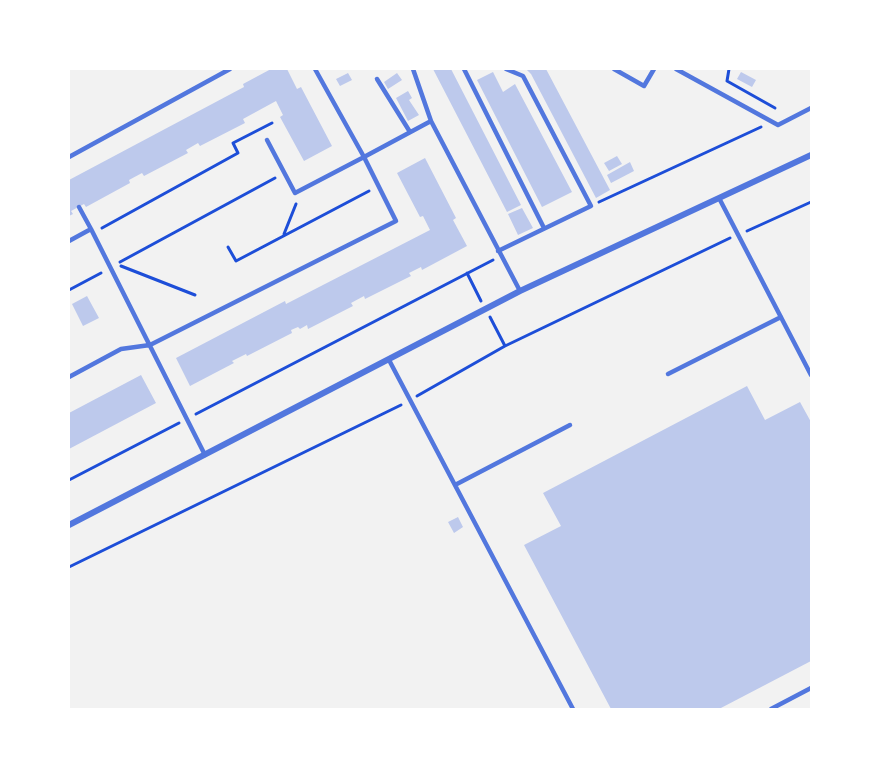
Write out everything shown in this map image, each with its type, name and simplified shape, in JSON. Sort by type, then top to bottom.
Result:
[{"type":"street","points":[[69,525],[520,291],[811,155]]},
{"type":"lane","points":[[217,69],[220,75]]},
{"type":"lane","points":[[69,157],[230,69]]},
{"type":"lane","points":[[69,377],[121,349],[150,345],[396,221],[364,157],[315,69]]},
{"type":"lane","points":[[413,69],[431,121],[520,291]]},
{"type":"lane","points":[[464,69],[544,228]]},
{"type":"lane","points":[[500,253],[544,228],[591,206],[523,76],[506,69]]},
{"type":"lane","points":[[614,69],[644,86],[654,69]]},
{"type":"lane","points":[[676,69],[778,125],[811,108]]},
{"type":"lane","points":[[377,79],[410,132]]},
{"type":"lane","points":[[267,140],[295,193],[431,121]]},
{"type":"lane","points":[[719,198],[811,375]]},
{"type":"lane","points":[[79,207],[205,455]]},
{"type":"lane","points":[[69,241],[92,231]]},
{"type":"lane","points":[[668,374],[781,316]]},
{"type":"lane","points":[[389,360],[573,709]]},
{"type":"lane","points":[[455,485],[570,425]]},
{"type":"lane","points":[[771,709],[811,688]]},
{"type":"path","points":[[591,206],[765,125],[776,109],[727,81],[729,69]]},
{"type":"path","points":[[92,231],[238,153],[233,143],[272,123]]},
{"type":"path","points":[[195,295],[117,264],[285,173]]},
{"type":"path","points":[[228,247],[236,261],[379,186]]},
{"type":"path","points":[[284,236],[298,198],[295,193]]},
{"type":"path","points":[[69,567],[410,400],[505,346],[811,202]]},
{"type":"path","points":[[69,480],[500,253]]},
{"type":"path","points":[[69,290],[111,268]]},
{"type":"building","points":[[271,69],[287,69],[297,89],[301,87],[332,146],[304,161],[280,117],[283,115],[276,101],[243,119],[245,123],[200,146],[198,143],[186,150],[188,153],[144,176],[142,173],[129,180],[130,183],[86,207],[84,204],[71,211],[73,214],[69,216],[69,180],[244,87],[243,84]]},
{"type":"building","points":[[433,69],[451,69],[521,205],[507,212]]},
{"type":"building","points":[[526,69],[546,69],[610,190],[596,198],[531,74]]},
{"type":"building","points":[[493,72],[503,92],[515,84],[572,192],[542,207],[477,80]]},
{"type":"building","points":[[741,72],[756,80],[752,87],[737,79]]},
{"type":"building","points":[[348,73],[352,80],[340,86],[336,79]]},
{"type":"building","points":[[397,73],[402,80],[388,89],[384,82]]},
{"type":"building","points":[[408,91],[412,98],[409,100],[419,115],[408,121],[396,98]]},
{"type":"building","points":[[617,156],[622,164],[609,171],[604,163]]},
{"type":"building","points":[[425,158],[456,218],[453,220],[467,246],[422,270],[421,267],[409,273],[411,276],[365,299],[364,296],[351,303],[353,306],[308,329],[307,325],[291,330],[292,333],[247,356],[246,354],[232,361],[234,363],[190,386],[176,358],[285,301],[286,304],[430,230],[423,216],[420,217],[397,173]]},
{"type":"building","points":[[630,162],[634,171],[611,183],[607,175]]},
{"type":"building","points":[[522,208],[533,228],[518,235],[508,214]]},
{"type":"building","points":[[87,296],[99,318],[83,326],[72,304]]},
{"type":"building","points":[[141,375],[156,403],[69,449],[69,413]]},
{"type":"building","points":[[747,386],[765,420],[800,402],[811,422],[811,661],[719,709],[611,709],[524,545],[561,526],[543,493]]},
{"type":"building","points":[[458,517],[463,527],[454,533],[448,522]]}]
